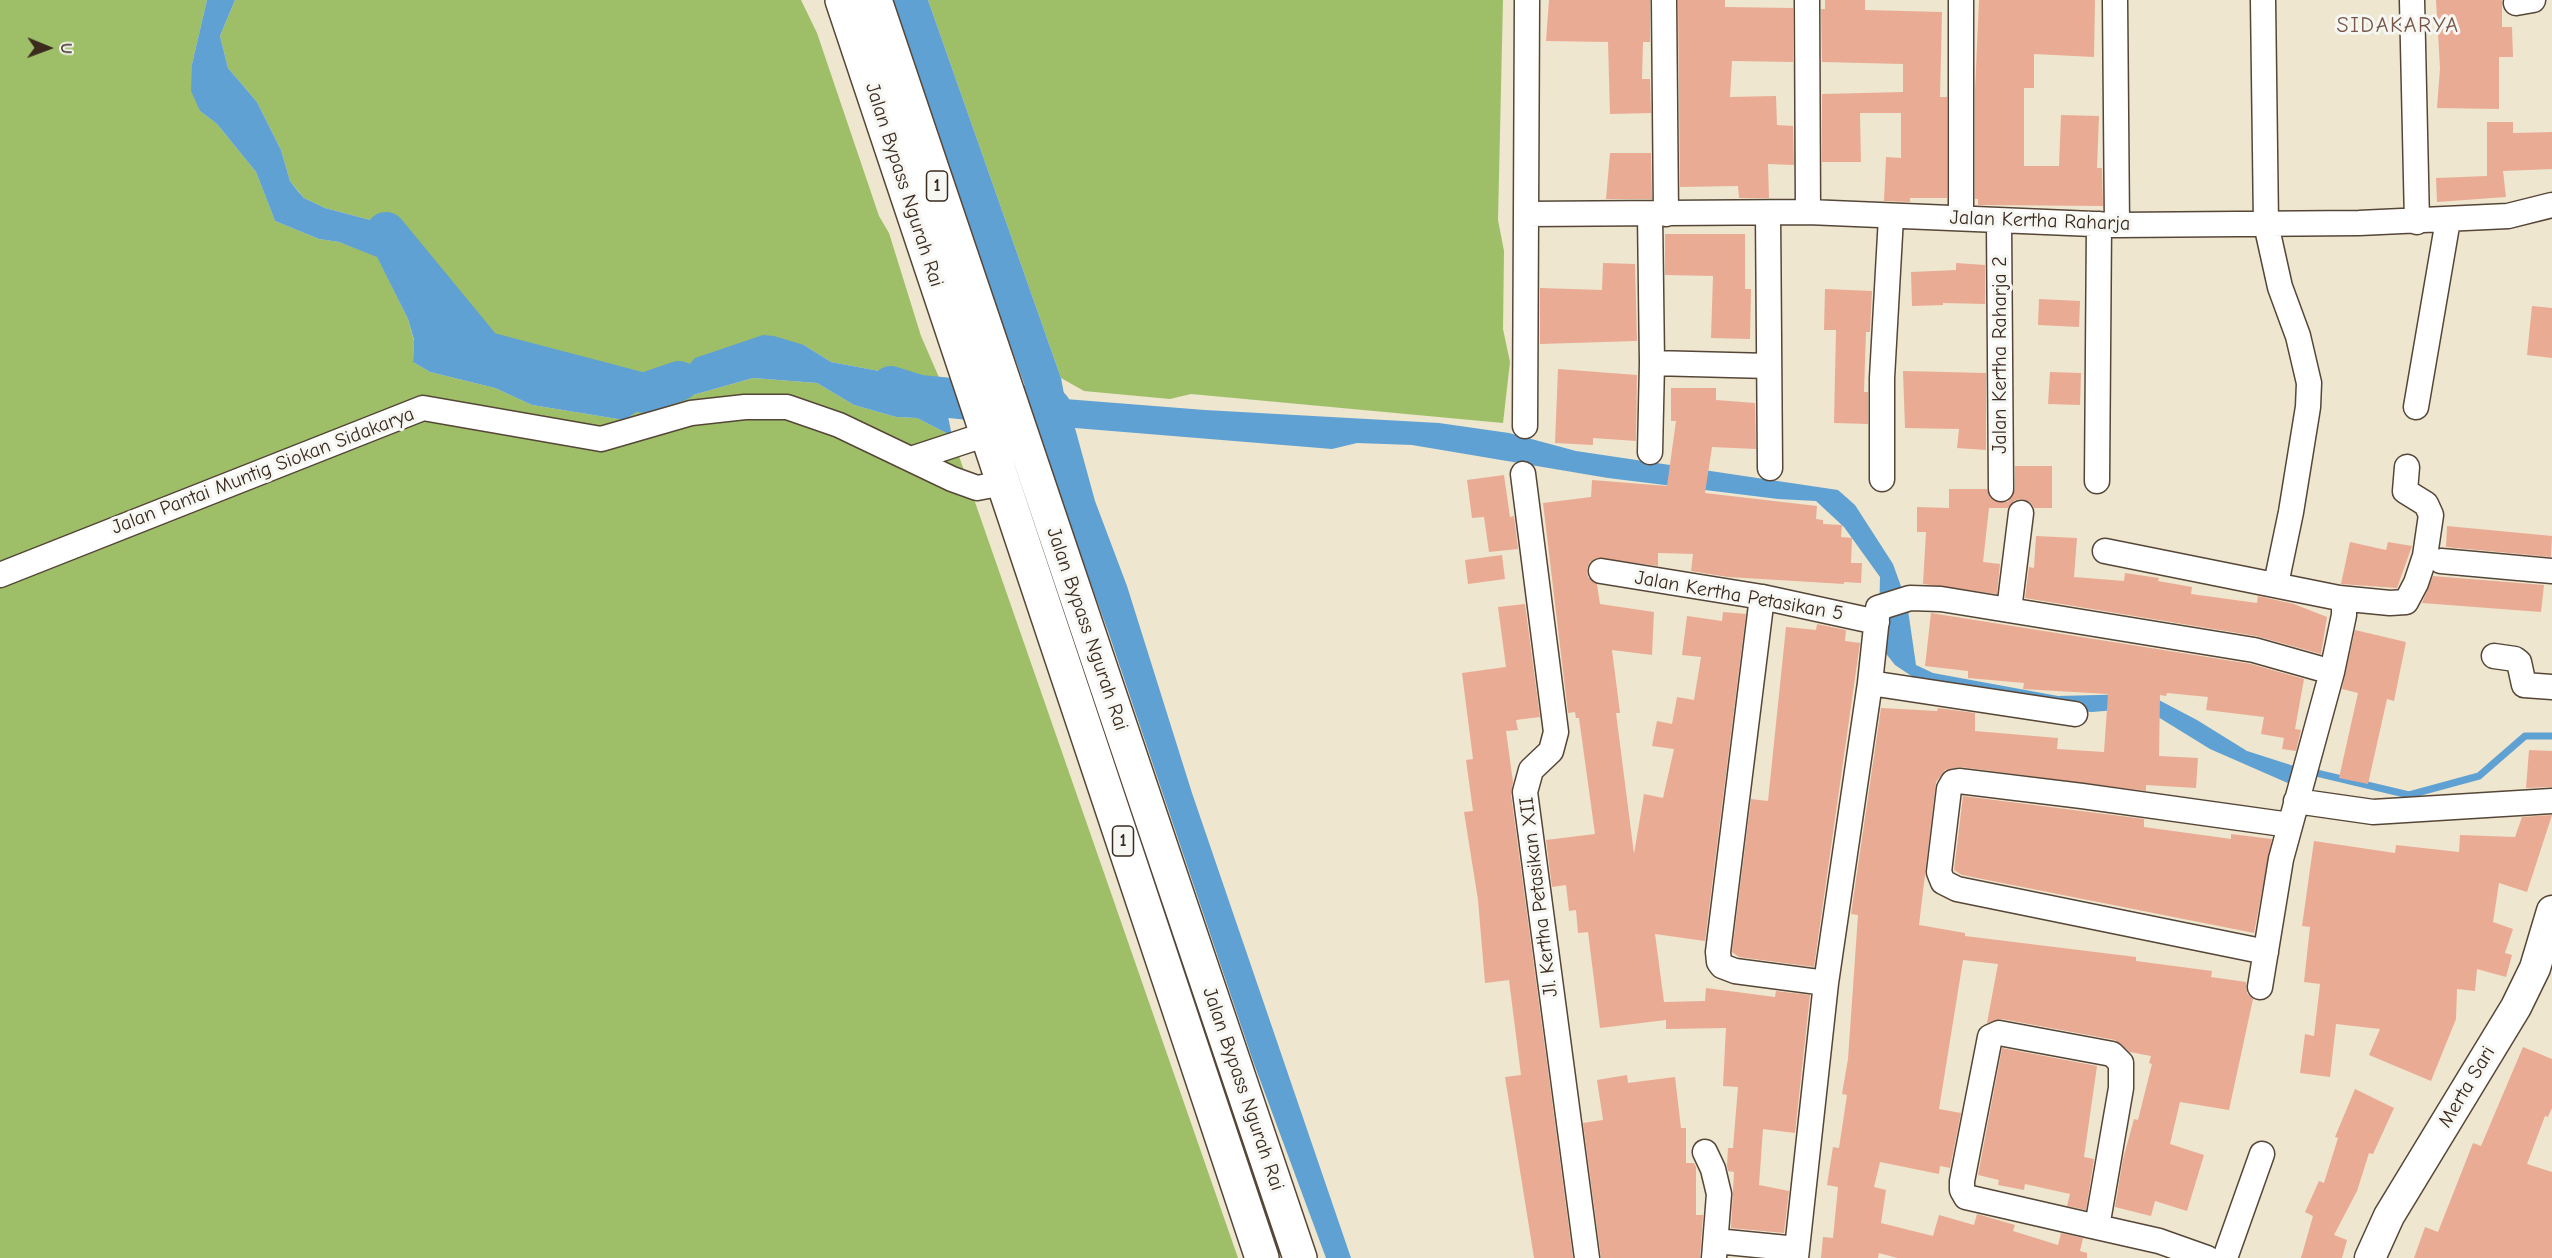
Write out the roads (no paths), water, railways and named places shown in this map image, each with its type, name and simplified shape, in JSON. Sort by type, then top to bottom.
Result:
[{"type":"highway","name":"Jalan Bypass Ngurah Rai","points":[[842,0],[1262,1258]]},
{"type":"highway","name":"Jalan Bypass Ngurah Rai","points":[[874,0],[1300,1258]]},
{"type":"street","points":[[1525,426],[1527,0]]},
{"type":"street","points":[[1650,452],[1664,0]]},
{"type":"street","points":[[1807,0],[1808,212]]},
{"type":"street","points":[[1961,0],[1961,218]]},
{"type":"street","points":[[2097,481],[2115,0]]},
{"type":"street","points":[[2263,0],[2266,224],[2280,287],[2298,336],[2309,383],[2291,512],[2276,584]]},
{"type":"street","points":[[2412,0],[2417,222]]},
{"type":"street","name":"Jalan Kertha Raharja","points":[[1526,214],[1808,212],[1961,218],[1999,222],[2266,224],[2448,220],[2508,216],[2552,205]]},
{"type":"street","points":[[1768,213],[1770,468]]},
{"type":"street","points":[[1882,479],[1882,378],[1891,217]]},
{"type":"street","points":[[2416,407],[2448,220]]},
{"type":"street","name":"Jalan Kertha Raharja 2","points":[[1999,222],[2001,489]]},
{"type":"street","points":[[1652,363],[1769,366]]},
{"type":"street","name":"Jalan Pantai Muntig Siokan Sidakarya","points":[[0,575],[423,408],[601,439],[692,413],[745,407],[787,407],[839,425],[914,458],[952,479],[977,488],[1004,483]]},
{"type":"street","points":[[914,458],[985,429]]},
{"type":"street","points":[[2105,551],[2339,598],[2400,603],[2410,598],[2425,556],[2431,515],[2426,504],[2405,491],[2408,466]]},
{"type":"street","name":"Jl. Kertha Petasikan XII","points":[[1523,474],[1556,732],[1551,751],[1531,770],[1524,792],[1587,1258]]},
{"type":"street","points":[[2009,610],[2021,513]]},
{"type":"street","points":[[2441,561],[2552,571]]},
{"type":"street","name":"Jalan Kertha Petasikan 5","points":[[1601,571],[1877,615]]},
{"type":"street","points":[[1762,597],[1718,951],[1719,962],[1722,966],[1735,971],[1826,982]]},
{"type":"street","points":[[1705,1152],[1713,1169],[1719,1194],[1715,1250],[1797,1254],[1826,982],[1870,683],[1877,615],[1910,598],[1941,599],[2254,650],[2332,672]]},
{"type":"street","points":[[2260,987],[2281,859],[2332,672],[2344,615],[2344,605],[2339,598]]},
{"type":"street","points":[[2494,656],[2515,659],[2519,662],[2523,685],[2552,687]]},
{"type":"street","points":[[1870,683],[2075,714]]},
{"type":"street","points":[[2266,952],[1957,890],[1943,882],[1939,872],[1949,789],[1953,783],[1970,783],[2290,825]]},
{"type":"street","points":[[2302,783],[2373,812],[2552,801]]},
{"type":"street","name":"Merta Sari","points":[[2370,1258],[2390,1216],[2516,1007],[2535,968],[2552,911]]},
{"type":"street","points":[[2097,1227],[2121,1088],[2121,1062],[2112,1054],[1999,1033],[1990,1037],[1962,1180],[1962,1190],[1966,1197],[2097,1227],[2159,1241],[2206,1258]]},
{"type":"street","points":[[2225,1258],[2262,1154]]},
{"type":"water","points":[[207,0],[235,0],[220,36],[228,68],[257,102],[281,150],[290,181],[304,198],[325,208],[393,226],[413,251],[432,311],[437,321],[452,337],[610,393],[656,381],[688,366],[695,358],[763,335],[774,336],[804,345],[831,362],[895,374],[924,388],[933,389],[941,382],[952,436],[917,418],[896,417],[854,405],[817,383],[753,378],[640,410],[624,420],[532,405],[495,388],[430,372],[413,362],[414,340],[408,319],[377,257],[339,242],[319,239],[275,221],[256,172],[217,124],[200,111],[191,91],[192,64]]},
{"type":"water","points":[[893,0],[928,0],[1061,378],[1065,399],[1205,410],[1439,423],[1509,433],[1576,451],[1838,490],[1855,505],[1893,564],[1907,603],[1916,665],[1933,673],[2058,696],[2138,694],[2155,698],[2197,720],[2247,751],[2297,767],[2290,784],[2210,749],[2150,712],[2128,709],[2092,712],[2062,710],[1929,685],[1910,675],[1895,665],[1884,651],[1879,622],[1880,577],[1844,527],[1816,501],[1778,499],[1608,478],[1412,445],[1357,443],[1332,449],[1075,428],[1095,501],[1127,586],[1192,793],[1351,1258],[1326,1258],[1253,1061],[1109,634],[1035,430],[1026,389],[983,270]]},
{"type":"waterway","points":[[386,232],[484,351],[644,393],[679,381]]},
{"type":"waterway","points":[[891,386],[920,395],[1051,408]]},
{"type":"waterway","points":[[2308,771],[2409,795],[2479,776],[2525,736],[2552,736]]},
{"type":"district","name":"SIDAKARYA","points":[[2398,26]]}]
